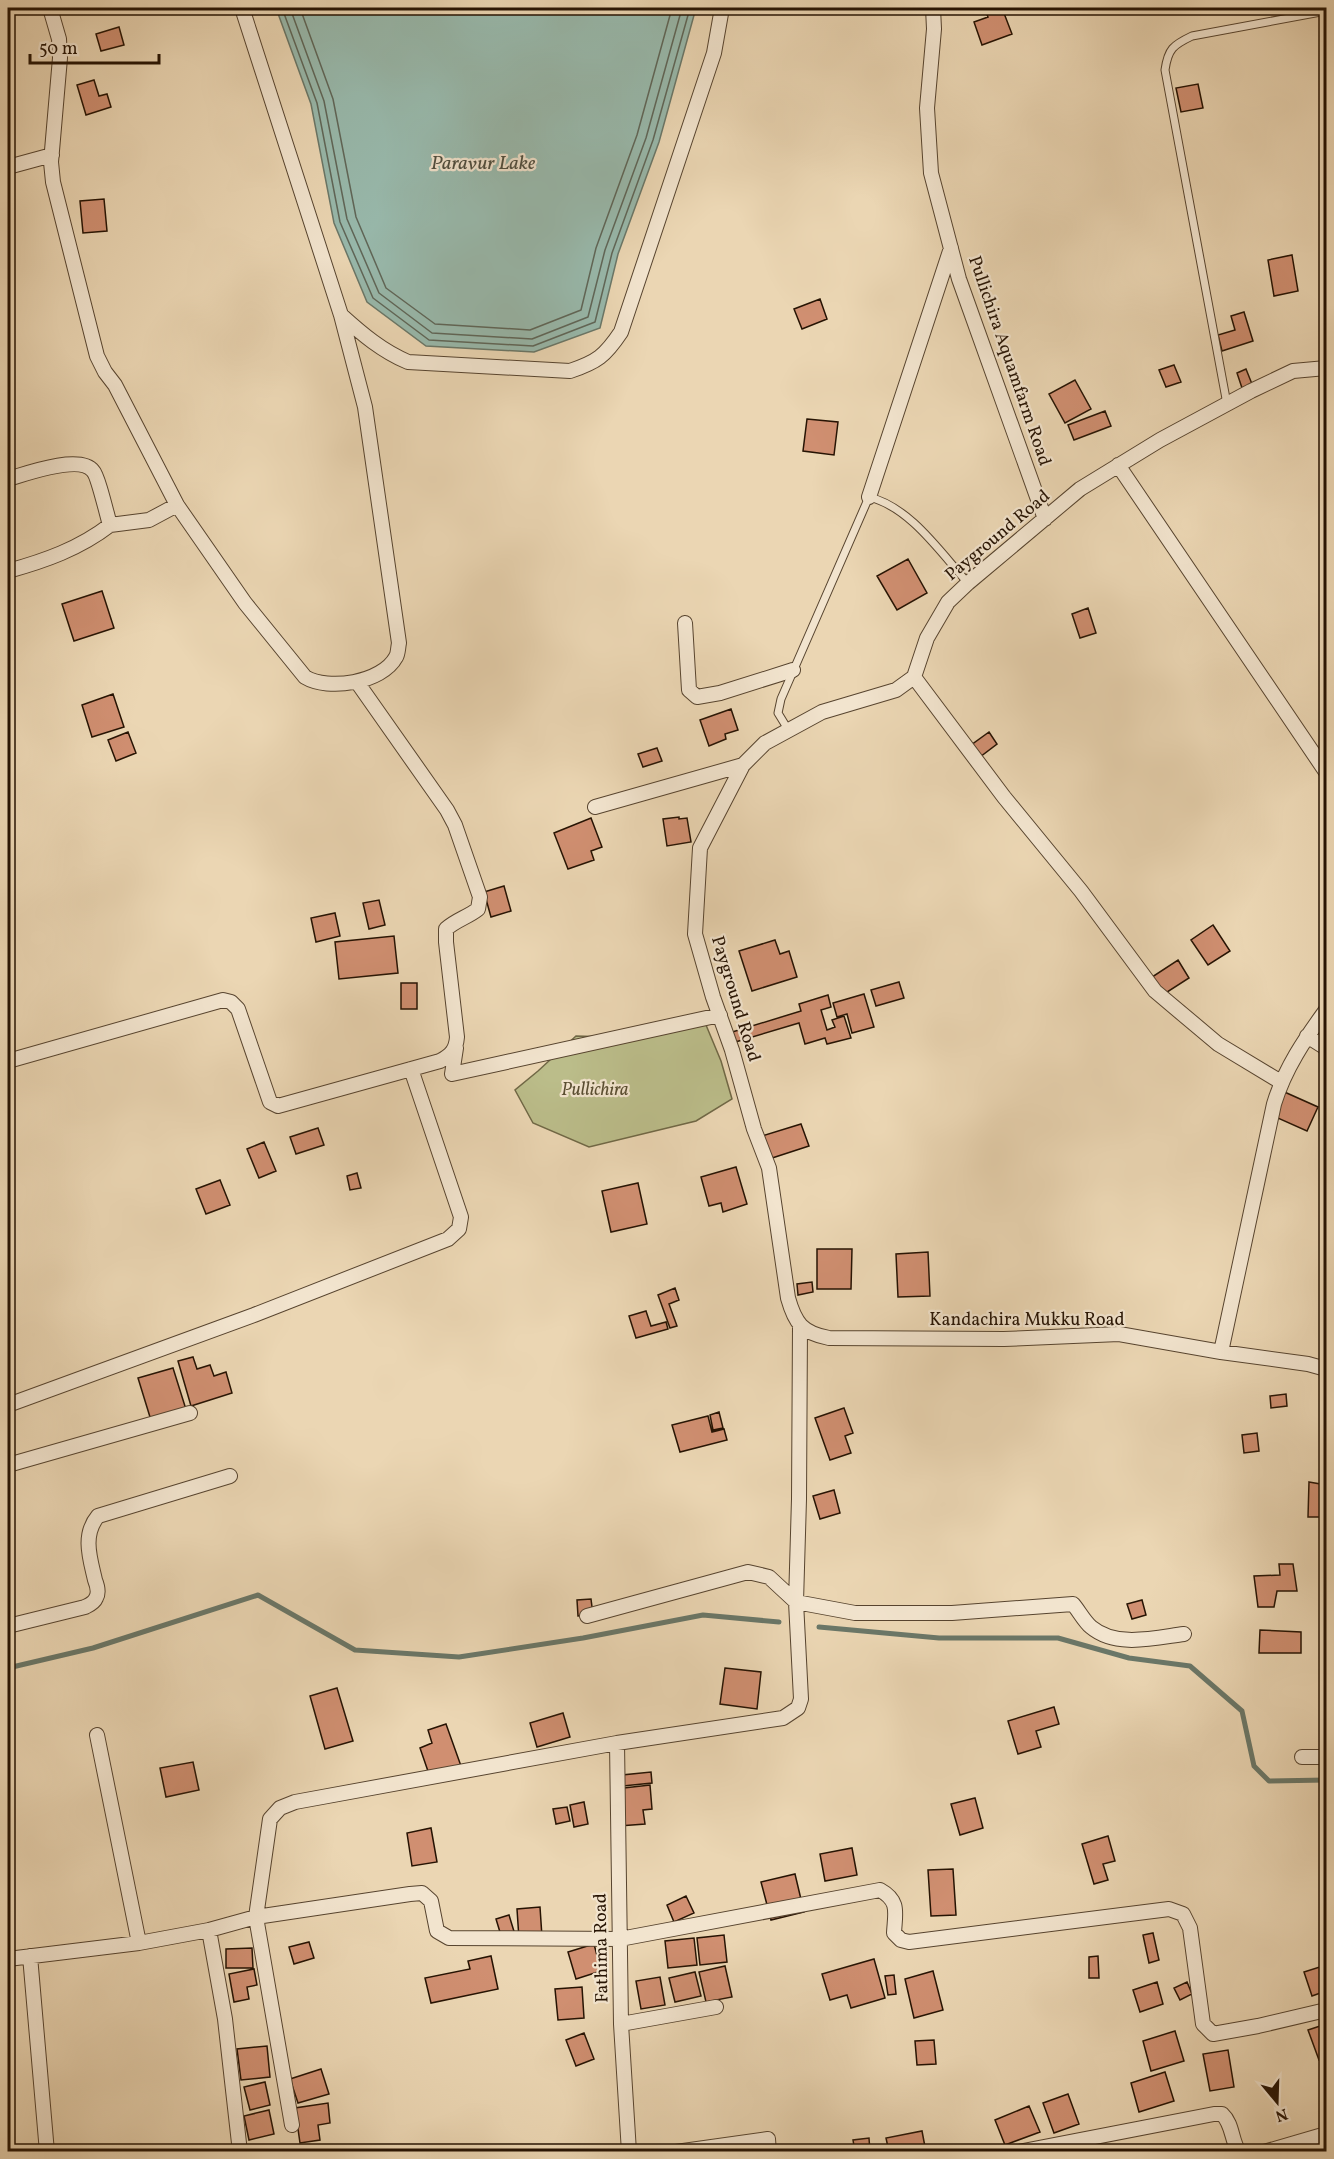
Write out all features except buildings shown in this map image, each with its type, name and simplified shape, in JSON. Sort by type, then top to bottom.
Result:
[{"type":"street","points":[[50,8],[59,39],[60,57],[52,155],[53,182],[97,356],[115,385],[177,504],[245,603],[305,677],[314,682],[329,684],[357,682],[386,670],[397,656],[399,643],[364,407],[341,315],[242,8]]},
{"type":"street","points":[[341,315],[383,350],[408,362],[570,371],[593,363],[610,348],[621,332],[714,53],[722,8]]},
{"type":"street","name":"Pullichira Aquamfarm Road","points":[[933,8],[934,29],[927,108],[931,173],[959,279],[1045,519]]},
{"type":"street","points":[[8,167],[52,155]]},
{"type":"street","name":"Pullichira Aquamfarm Road","points":[[869,497],[951,248]]},
{"type":"street","name":"Payground Road","points":[[800,1326],[792,1314],[788,1298],[769,1168],[754,1129],[732,1050],[695,934],[700,848],[743,765],[765,743],[822,712],[896,690],[914,676],[927,638],[948,602],[1080,489],[1160,440],[1293,371],[1326,368]]},
{"type":"street","points":[[8,479],[62,464],[86,465],[94,471],[110,525]]},
{"type":"street","points":[[1118,465],[1326,772]]},
{"type":"street","points":[[8,571],[42,561],[90,540],[110,525],[149,520],[177,504]]},
{"type":"street","points":[[685,623],[688,690],[697,697],[720,693],[794,670]]},
{"type":"street","points":[[914,676],[1004,797],[1081,891],[1155,991],[1218,1044],[1281,1082]]},
{"type":"street","points":[[357,682],[447,810],[455,825],[480,897],[478,909],[469,916],[454,922],[447,929],[446,942],[458,1037],[452,1074],[720,1015]]},
{"type":"street","points":[[595,807],[743,765]]},
{"type":"street","points":[[8,1061],[223,1000],[231,1002],[238,1009],[270,1102],[278,1106],[440,1061],[451,1055],[456,1046]]},
{"type":"street","points":[[1221,1352],[1274,1104],[1281,1082],[1307,1036],[1326,1010]]},
{"type":"street","points":[[1307,1036],[1326,1048]]},
{"type":"street","points":[[8,1405],[254,1315],[448,1239],[459,1229],[461,1217],[411,1070]]},
{"type":"street","points":[[291,2125],[256,1917],[270,1819],[280,1808],[295,1802],[618,1743],[783,1718],[798,1708],[801,1699],[796,1602],[800,1326]]},
{"type":"street","name":"Kandachira Mukku Road","points":[[800,1326],[815,1336],[829,1338],[1004,1339],[1119,1334],[1308,1364],[1326,1369]]},
{"type":"street","points":[[8,1465],[190,1413]]},
{"type":"street","points":[[8,1626],[93,1603],[97,1598],[97,1587],[88,1538],[93,1522],[98,1516],[230,1476]]},
{"type":"street","points":[[587,1616],[748,1572],[769,1577],[796,1602],[855,1613],[952,1613],[1073,1604],[1090,1627],[1111,1639],[1142,1640],[1184,1634]]},
{"type":"street","points":[[97,1735],[139,1943]]},
{"type":"street","name":"Fathima Road","points":[[618,1743],[621,2024],[629,2151]]},
{"type":"street","points":[[1302,1757],[1326,1757]]},
{"type":"street","points":[[8,1959],[139,1943],[209,1930],[256,1917],[393,1895],[422,1893],[430,1901],[437,1930],[449,1938],[620,1939],[880,1890],[890,1896],[895,1904],[894,1933],[901,1941],[909,1942],[1169,1909],[1183,1914],[1190,1928],[1203,2024],[1213,2034],[1326,2010]]},
{"type":"street","points":[[209,1930],[225,2019],[240,2151]]},
{"type":"street","points":[[30,1956],[47,2151]]},
{"type":"street","points":[[621,2024],[716,2007]]},
{"type":"street","points":[[1018,2151],[1222,2114],[1228,2120],[1234,2144],[1239,2151]]},
{"type":"street","points":[[1264,2151],[1326,2134]]},
{"type":"street","points":[[676,2151],[768,2139],[769,2151]]},
{"type":"lane","points":[[1227,404],[1165,70],[1167,55],[1176,44],[1192,36],[1326,11]]},
{"type":"lane","points":[[869,497],[882,500],[906,515],[968,583]]},
{"type":"lane","name":"Pullichira Aquamfarm Road","points":[[789,731],[778,713],[781,699],[869,497]]},
{"type":"green space","name":"Pullichira","points":[[688,1018],[706,1025],[721,1061],[732,1099],[696,1121],[589,1147],[533,1123],[515,1090],[576,1036],[610,1037]]},
{"type":"water","name":"Paravur Lake","points":[[276,8],[696,8],[659,142],[618,254],[600,328],[534,352],[426,346],[367,302],[334,223],[311,104]]},
{"type":"waterway","points":[[8,1668],[93,1648],[258,1595],[355,1650],[459,1657],[583,1638],[703,1615],[779,1622]]},
{"type":"waterway","points":[[819,1627],[939,1638],[1058,1638],[1129,1658],[1190,1666],[1242,1711],[1254,1766],[1269,1781],[1326,1780]]}]
